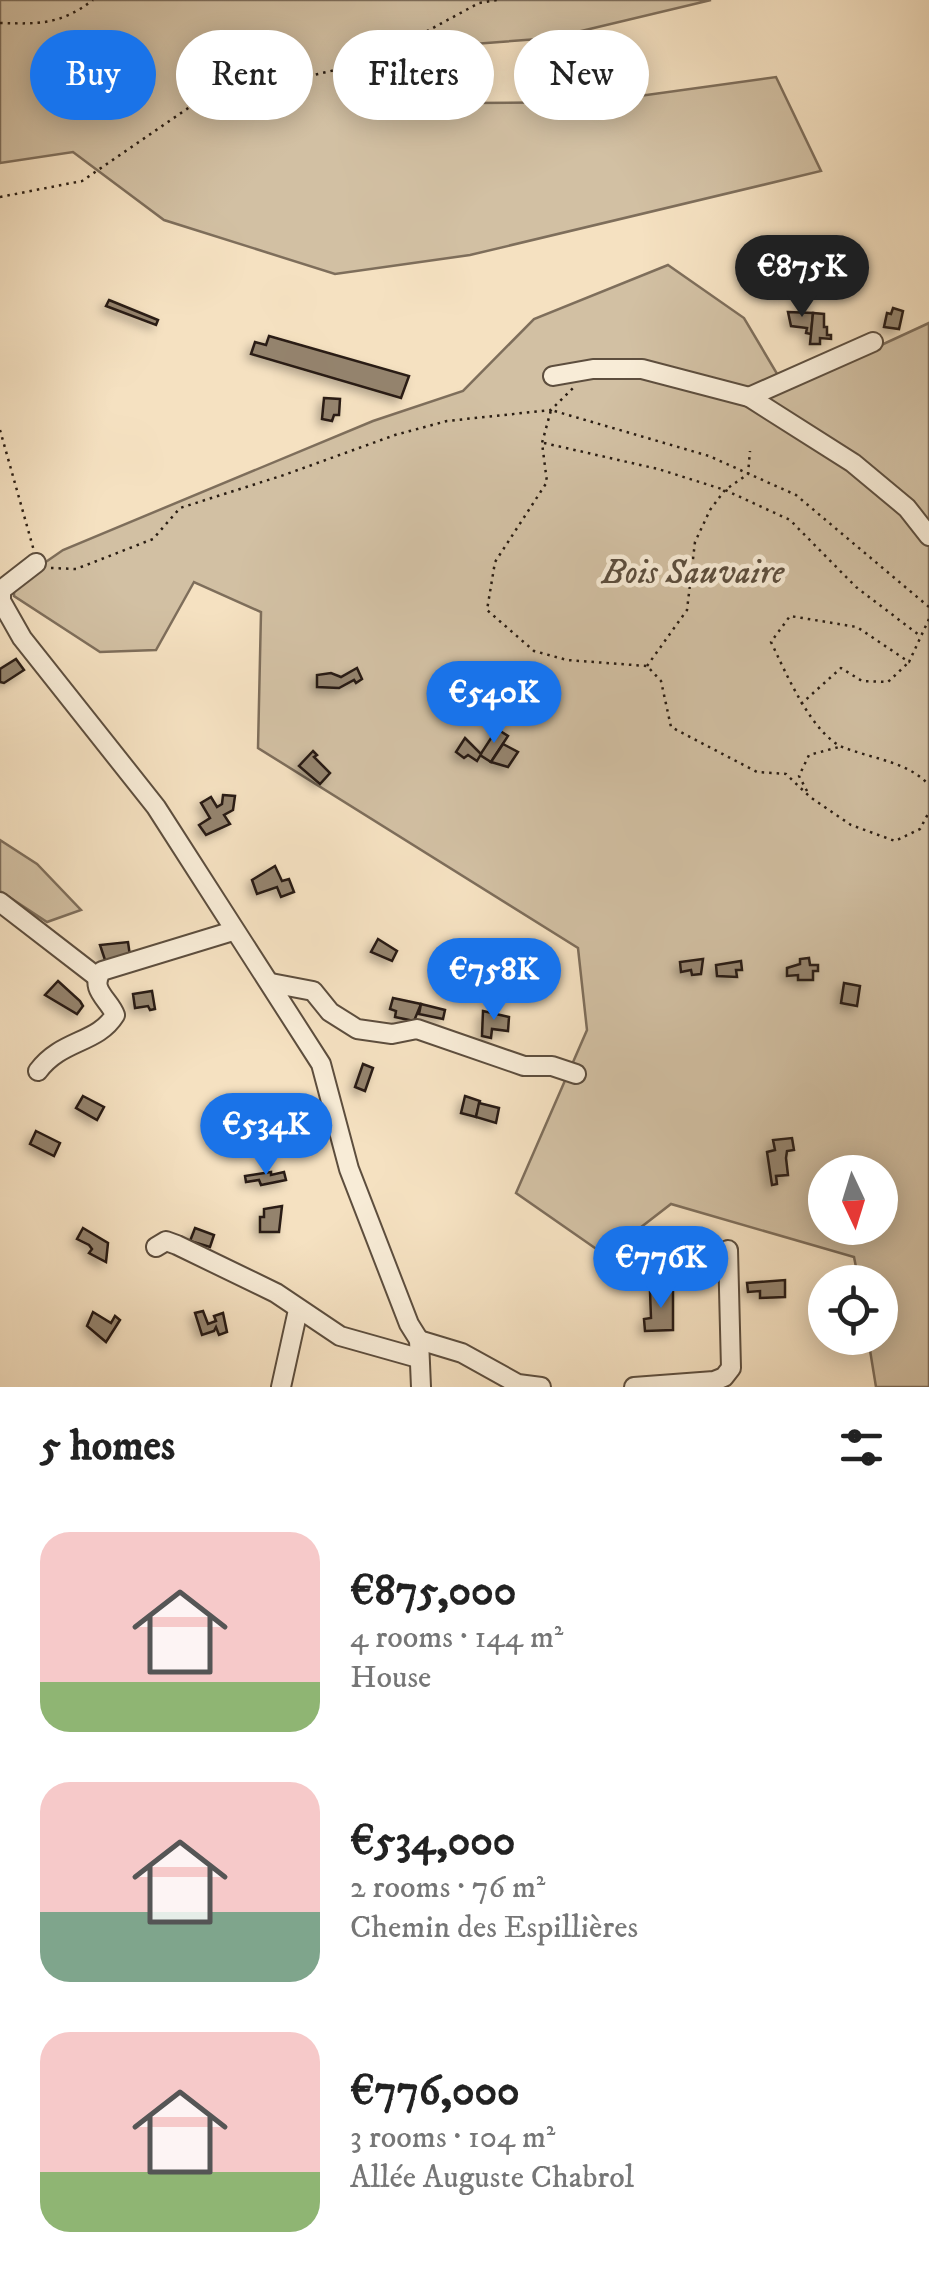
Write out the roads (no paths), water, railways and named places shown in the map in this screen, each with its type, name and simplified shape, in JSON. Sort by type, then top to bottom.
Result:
[{"type":"street","points":[[749,397],[873,342]]},
{"type":"street","points":[[554,376],[593,368],[642,370],[749,397],[852,463],[907,508],[929,536]]},
{"type":"street","points":[[36,563],[1,590],[2,601],[22,638],[156,807],[321,1064],[349,1170],[418,1349],[421,1387]]},
{"type":"street","points":[[0,902],[97,977],[102,997],[116,1015],[103,1030],[56,1051],[38,1071]]},
{"type":"street","points":[[97,977],[102,971],[233,931]]},
{"type":"street","points":[[271,983],[313,991],[330,1012],[357,1029],[392,1034],[417,1029],[524,1066],[552,1066],[576,1074]]},
{"type":"street","points":[[156,1247],[166,1242],[177,1245],[276,1293],[340,1336],[462,1353],[518,1384],[541,1387]]},
{"type":"street","points":[[634,1387],[714,1381],[731,1368],[728,1250]]},
{"type":"street","points":[[282,1387],[298,1310]]},
{"type":"park label","name":"Bois Sauvaire","points":[[693,573]]}]
